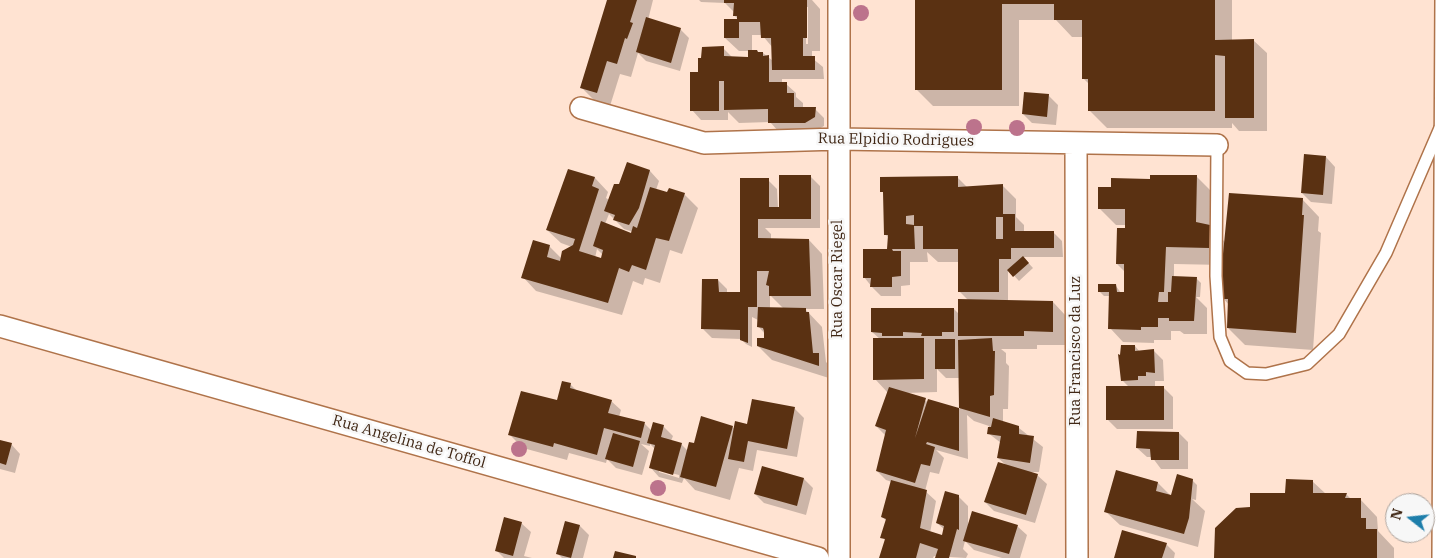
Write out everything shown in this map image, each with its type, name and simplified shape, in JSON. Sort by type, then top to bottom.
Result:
[{"type":"street","name":"Rua Oscar Riegel","points":[[839,0],[839,558]]},
{"type":"street","points":[[1442,558],[1444,118],[1448,96],[1446,0]]},
{"type":"street","name":"Rua Elpidio Rodrigues","points":[[580,108],[704,142],[838,139],[1217,145]]},
{"type":"street","name":"Rua Francisco da Luz","points":[[1076,144],[1077,558]]},
{"type":"street","name":"Rua Angelina de Toffol","points":[[0,326],[818,558]]},
{"type":"lane","points":[[1217,145],[1216,276],[1220,337],[1230,361],[1247,373],[1266,374],[1307,364],[1339,334],[1386,253],[1444,118]]},
{"type":"building","points":[[607,0],[637,0],[630,22],[633,23],[627,39],[625,38],[617,64],[607,61],[597,93],[580,88]]},
{"type":"building","points":[[724,0],[807,0],[807,38],[803,38],[803,56],[815,56],[815,70],[772,70],[771,38],[761,38],[760,22],[739,22],[739,38],[724,38],[724,19],[737,19],[737,16],[733,16],[734,3],[724,3]]},
{"type":"building","points":[[915,0],[1215,0],[1215,40],[1254,39],[1254,118],[1225,118],[1225,56],[1215,55],[1215,111],[1088,111],[1088,79],[1082,79],[1082,20],[1054,20],[1054,4],[1002,4],[1002,90],[915,90]]},
{"type":"building","points":[[646,17],[681,28],[671,63],[636,52]]},
{"type":"building","points":[[724,46],[724,56],[748,57],[748,50],[763,52],[763,56],[769,55],[769,82],[787,82],[787,93],[794,93],[794,107],[816,107],[815,117],[805,123],[768,123],[768,109],[724,110],[724,81],[719,81],[719,111],[690,111],[690,72],[698,72],[698,58],[701,58],[702,47]]},
{"type":"building","points":[[1024,92],[1049,94],[1047,117],[1022,114]]},
{"type":"building","points":[[1304,154],[1326,156],[1323,195],[1301,193]]},
{"type":"building","points":[[627,162],[650,170],[639,208],[629,225],[613,220],[615,215],[604,211],[614,184],[619,184]]},
{"type":"building","points":[[568,169],[595,177],[592,186],[599,189],[579,251],[601,258],[603,250],[593,246],[601,221],[631,233],[633,226],[637,228],[650,187],[667,192],[669,188],[685,193],[669,241],[656,238],[646,270],[632,265],[629,272],[619,268],[608,303],[521,278],[533,240],[550,245],[547,257],[560,261],[562,251],[573,245],[575,239],[546,230]]},
{"type":"building","points":[[779,175],[811,175],[811,219],[758,219],[758,238],[809,239],[811,296],[769,296],[769,286],[766,285],[769,271],[757,271],[757,307],[748,307],[748,343],[740,340],[740,330],[701,329],[702,279],[718,279],[719,292],[740,292],[740,178],[769,178],[769,207],[779,207]]},
{"type":"building","points":[[1150,175],[1197,175],[1196,222],[1210,225],[1209,248],[1166,247],[1164,292],[1159,292],[1158,302],[1168,302],[1168,292],[1171,292],[1172,276],[1197,277],[1194,321],[1169,321],[1169,318],[1158,318],[1158,327],[1141,327],[1141,330],[1108,329],[1109,292],[1098,292],[1098,284],[1116,284],[1117,292],[1124,292],[1124,264],[1116,264],[1117,228],[1125,228],[1125,209],[1098,209],[1098,187],[1111,187],[1111,178],[1150,179]]},
{"type":"building","points":[[958,176],[958,187],[1003,184],[1003,214],[1015,214],[1015,231],[1054,231],[1054,248],[1011,248],[1011,259],[999,259],[999,292],[958,292],[958,249],[923,249],[923,226],[914,226],[915,249],[892,249],[893,251],[901,251],[901,276],[892,277],[892,287],[870,287],[871,278],[863,278],[863,249],[887,249],[888,235],[884,235],[883,192],[880,192],[880,177]],"holes":[[[914,215],[914,225],[906,224],[906,216]],[[996,217],[1003,217],[1003,239],[996,239]]]},
{"type":"building","points":[[1229,193],[1303,198],[1302,215],[1304,215],[1296,333],[1227,328],[1228,299],[1222,299],[1223,274],[1221,274]]},
{"type":"building","points":[[1023,256],[1029,263],[1013,277],[1007,270]]},
{"type":"building","points":[[958,299],[1053,301],[1053,332],[1024,331],[1024,336],[958,336]]},
{"type":"building","points":[[758,307],[806,308],[806,312],[809,312],[813,353],[819,353],[819,366],[757,346],[757,338],[764,338],[763,328],[757,327]]},
{"type":"building","points":[[871,308],[954,308],[954,332],[942,332],[942,336],[921,336],[922,333],[903,332],[903,336],[882,336],[882,333],[871,332]]},
{"type":"building","points":[[873,338],[924,338],[924,379],[873,380]]},
{"type":"building","points":[[992,338],[993,351],[995,351],[994,395],[990,396],[990,417],[959,408],[958,340]]},
{"type":"building","points":[[935,339],[955,339],[955,369],[935,369]]},
{"type":"building","points":[[1121,345],[1135,345],[1135,351],[1154,349],[1155,373],[1146,372],[1146,376],[1138,376],[1138,380],[1121,381],[1118,354],[1120,355]]},
{"type":"building","points":[[562,381],[571,383],[570,388],[612,400],[608,413],[645,422],[641,438],[604,428],[597,455],[554,443],[553,447],[508,435],[521,391],[557,400]]},
{"type":"building","points":[[1106,386],[1164,386],[1164,420],[1106,420]]},
{"type":"building","points":[[889,387],[926,398],[915,438],[928,399],[959,408],[959,451],[927,442],[926,444],[935,447],[930,466],[921,464],[915,483],[876,471],[886,430],[875,426]]},
{"type":"building","points":[[752,399],[795,407],[787,449],[748,441],[744,462],[728,459],[735,421],[747,424]]},
{"type":"building","points":[[701,416],[733,426],[716,487],[680,477],[689,442],[694,443]]},
{"type":"building","points":[[993,418],[1019,426],[1019,434],[1034,436],[1030,463],[997,458],[1001,436],[987,434],[988,427],[991,427]]},
{"type":"building","points":[[653,422],[664,425],[661,437],[682,443],[673,475],[649,468],[655,445],[647,443]]},
{"type":"building","points":[[1137,431],[1179,432],[1179,460],[1151,460],[1150,449],[1136,448]]},
{"type":"building","points":[[613,433],[640,441],[633,467],[605,459]]},
{"type":"building","points":[[0,440],[12,443],[6,465],[0,463]]},
{"type":"building","points":[[998,462],[1038,474],[1026,515],[984,502]]},
{"type":"building","points":[[762,466],[804,478],[797,506],[754,494]]},
{"type":"building","points":[[1116,470],[1158,482],[1156,491],[1171,495],[1177,474],[1193,479],[1189,518],[1184,534],[1104,512]]},
{"type":"building","points":[[1286,479],[1313,480],[1313,493],[1347,493],[1345,498],[1361,498],[1361,518],[1366,518],[1366,529],[1377,529],[1377,558],[1214,558],[1215,528],[1236,508],[1250,507],[1250,493],[1285,493]]},
{"type":"building","points":[[891,480],[927,490],[920,528],[942,535],[944,526],[936,523],[945,491],[959,495],[959,530],[957,529],[949,558],[935,558],[938,549],[920,543],[916,558],[879,558],[885,539],[880,538],[886,519],[881,517]]},
{"type":"building","points":[[972,511],[1018,525],[1009,554],[963,541]]},
{"type":"building","points":[[504,517],[522,522],[513,556],[495,551]]},
{"type":"building","points":[[565,521],[580,525],[571,558],[556,554]]},
{"type":"building","points":[[1122,530],[1167,543],[1162,558],[1114,558]]},
{"type":"building","points":[[615,551],[636,556],[636,558],[613,558]]}]
